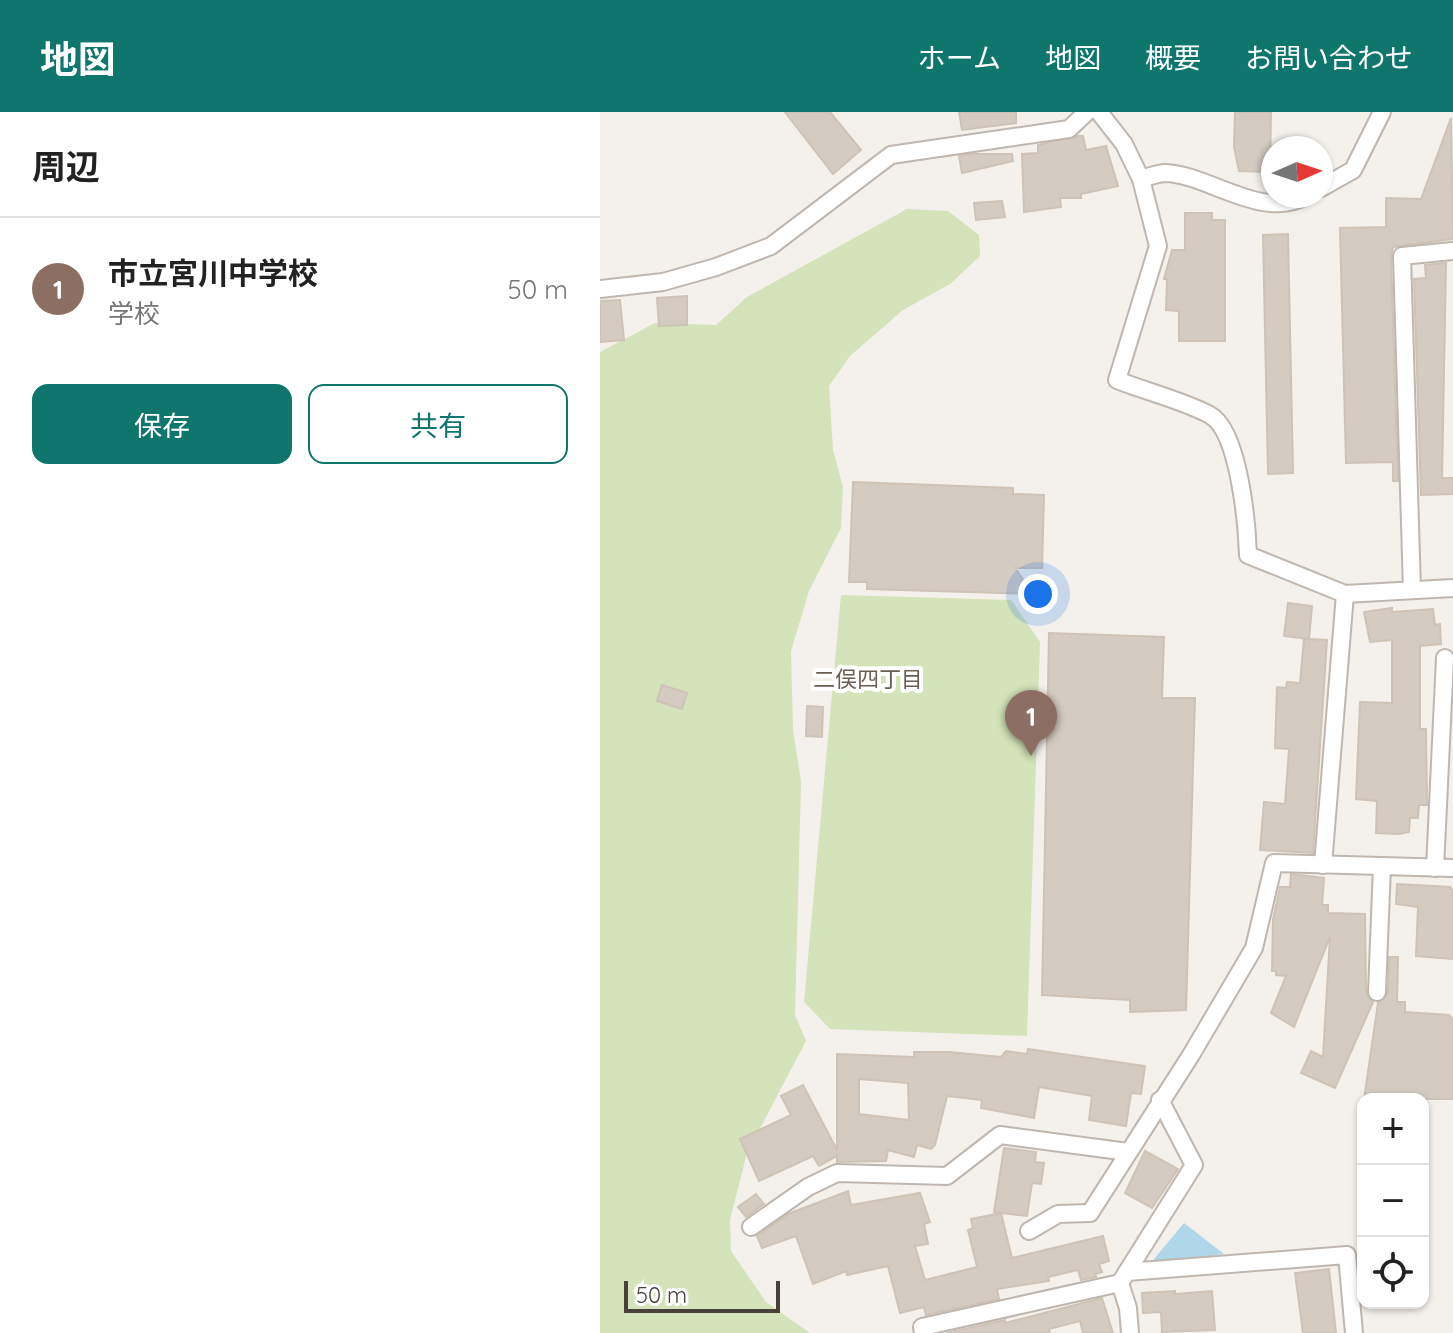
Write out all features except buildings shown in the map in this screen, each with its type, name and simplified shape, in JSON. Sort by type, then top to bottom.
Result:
[{"type":"street","points":[[600,289],[663,282],[716,267],[771,246],[891,155],[1069,129],[1087,112]]},
{"type":"street","points":[[1099,112],[1124,144],[1141,179],[1158,246],[1117,380],[1213,416],[1226,434],[1240,486],[1246,513],[1248,555],[1345,594],[1453,588]]},
{"type":"street","points":[[1333,181],[1353,170],[1382,112]]},
{"type":"street","points":[[1141,179],[1166,173],[1261,202]]},
{"type":"street","points":[[1412,590],[1402,256],[1453,251]]},
{"type":"street","points":[[1323,865],[1345,594]]},
{"type":"street","points":[[1435,868],[1445,658]]},
{"type":"street","points":[[1029,1231],[1058,1214],[1090,1213],[1254,948],[1274,863],[1453,868]]},
{"type":"street","points":[[1377,992],[1382,866]]},
{"type":"street","points":[[1130,1333],[1124,1277],[1194,1165],[1160,1100]]},
{"type":"street","points":[[751,1227],[808,1187],[837,1173],[947,1176],[1000,1135],[1128,1152]]},
{"type":"street","points":[[923,1333],[922,1327],[1124,1277],[1347,1255],[1354,1333]]},
{"type":"green space","points":[[907,209],[948,211],[979,235],[980,256],[950,284],[903,310],[850,356],[829,386],[833,450],[843,487],[841,528],[809,591],[791,651],[793,730],[801,781],[795,1015],[806,1041],[747,1153],[730,1220],[731,1251],[766,1302],[810,1333],[600,1333],[600,352],[655,323],[716,325],[747,297]]},
{"type":"green space","points":[[841,595],[1011,600],[1040,642],[1027,1036],[830,1029],[804,1002]]},
{"type":"water","points":[[1184,1223],[1224,1254],[1161,1264],[1154,1259]]},
{"type":"place","name":"市立宮川中学校","points":[[1031,756]]},
{"type":"district","name":"二俣四丁目","points":[[868,679]]}]
